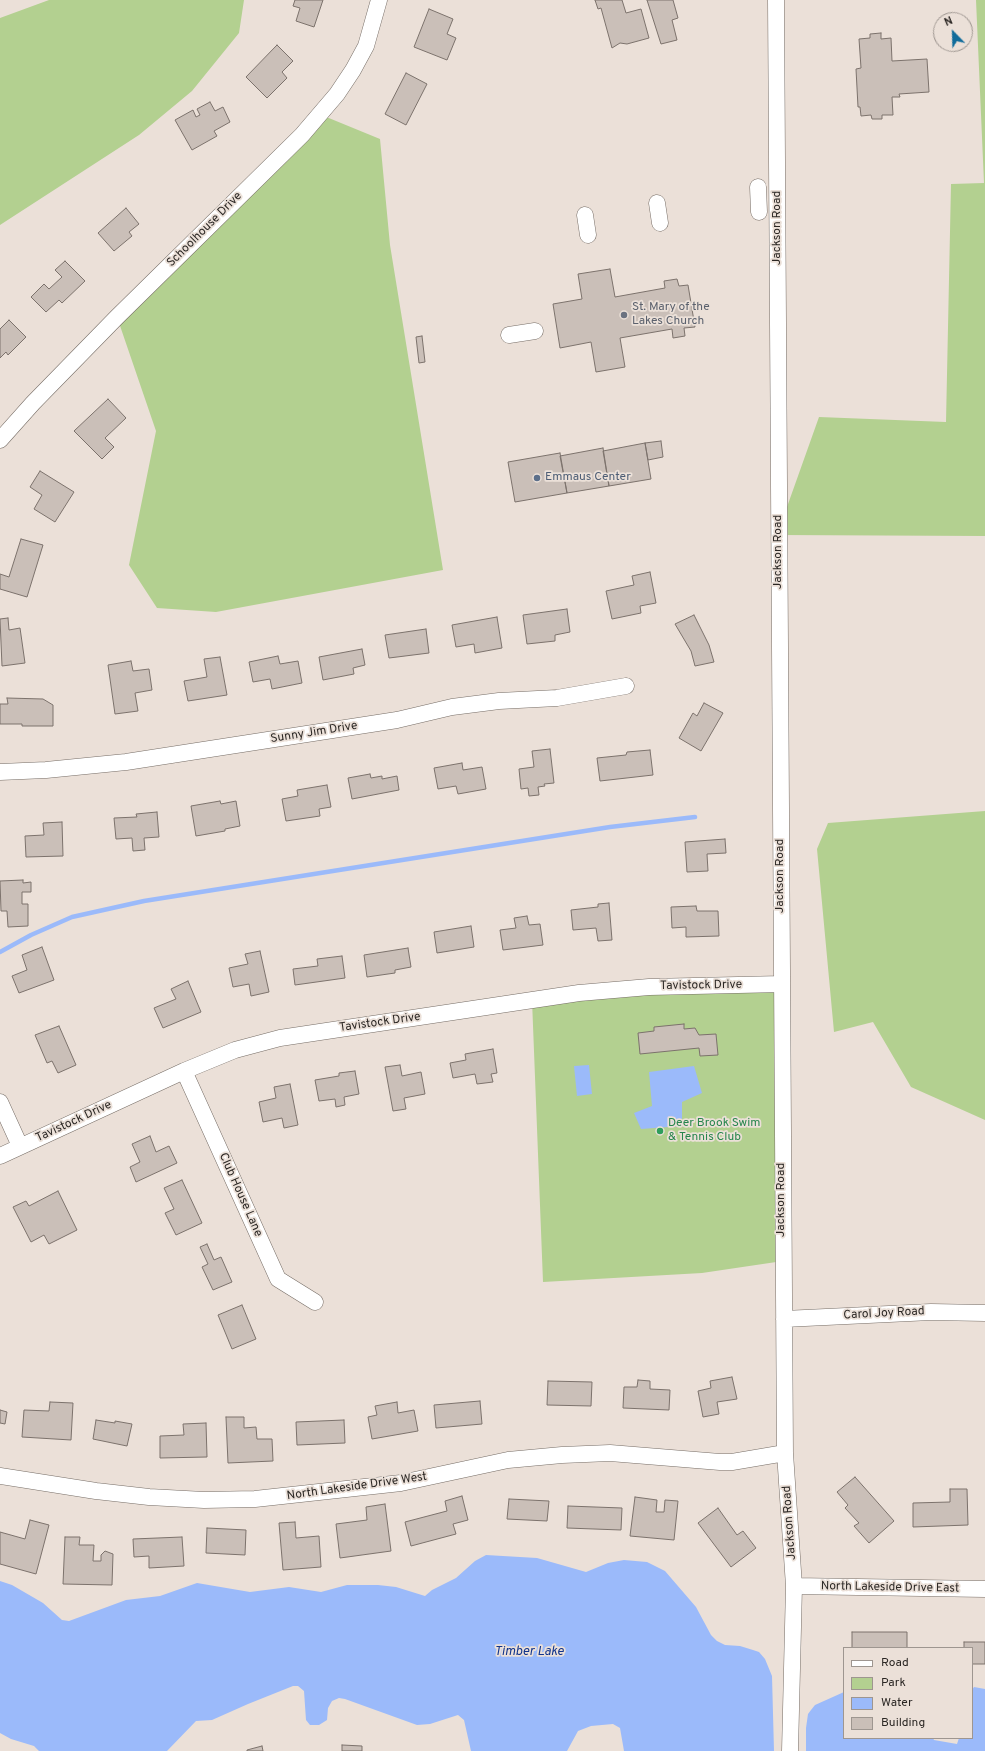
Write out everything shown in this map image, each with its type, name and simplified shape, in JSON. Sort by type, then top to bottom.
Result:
[{"type":"street","name":"Schoolhouse Drive","points":[[0,440],[117,317],[302,135],[337,94],[353,70],[366,46],[380,0]]},
{"type":"street","name":"Jackson Road","points":[[776,0],[785,1453],[794,1586],[790,1751]]},
{"type":"street","points":[[758,188],[759,212]]},
{"type":"street","points":[[657,203],[660,224]]},
{"type":"street","points":[[585,215],[588,235]]},
{"type":"street","points":[[509,335],[535,331]]},
{"type":"street","name":"Sunny Jim Drive","points":[[0,772],[46,770],[126,762],[397,720],[452,707],[499,701],[557,698],[626,686]]},
{"type":"street","name":"Tavistock Drive","points":[[0,1156],[184,1071],[235,1050],[280,1038],[579,993],[649,987],[782,984]]},
{"type":"street","name":"Club House Lane","points":[[184,1071],[278,1279],[315,1302]]},
{"type":"street","points":[[0,1102],[20,1146]]},
{"type":"street","name":"Carol Joy Road","points":[[784,1319],[931,1312],[985,1313]]},
{"type":"street","name":"North Lakeside Drive West","points":[[0,1476],[96,1491],[149,1497],[204,1500],[255,1499],[401,1483],[508,1460],[582,1453],[610,1453],[720,1462],[732,1462],[785,1453]]},
{"type":"street","name":"North Lakeside Drive East","points":[[794,1586],[985,1589]]},
{"type":"green space","points":[[49,0],[244,0],[239,33],[192,91],[139,135],[0,225],[0,18]]},
{"type":"green space","points":[[976,0],[985,0],[985,536],[777,535],[819,417],[946,422],[951,184],[984,183]]},
{"type":"green space","points":[[319,114],[380,139],[390,245],[443,570],[216,612],[157,608],[129,565],[156,431],[117,317]]},
{"type":"green space","points":[[985,811],[985,1120],[911,1087],[873,1022],[834,1032],[817,849],[828,823]]},
{"type":"green space","name":"Deer Brook Swim & Tennis Club","points":[[782,984],[783,1261],[702,1273],[543,1282],[532,1000]]},
{"type":"water","points":[[589,1065],[592,1094],[577,1096],[574,1066]]},
{"type":"water","points":[[694,1066],[702,1093],[682,1102],[682,1126],[641,1129],[634,1113],[652,1106],[649,1072]]},
{"type":"water","name":"Timber Lake","points":[[486,1555],[537,1558],[586,1572],[608,1563],[624,1560],[647,1562],[665,1571],[696,1607],[711,1635],[717,1641],[725,1645],[740,1646],[759,1652],[765,1659],[772,1676],[774,1751],[624,1751],[620,1728],[613,1724],[591,1726],[578,1731],[567,1751],[471,1751],[464,1720],[458,1715],[430,1724],[417,1725],[339,1698],[332,1701],[328,1708],[327,1720],[319,1725],[310,1725],[306,1720],[304,1691],[298,1686],[293,1686],[212,1720],[196,1721],[167,1751],[39,1751],[34,1746],[11,1739],[0,1733],[0,1581],[12,1585],[43,1603],[62,1620],[69,1621],[126,1600],[160,1596],[197,1583],[250,1592],[289,1587],[321,1592],[347,1585],[378,1585],[396,1587],[425,1596],[432,1590],[456,1578],[475,1561]]},
{"type":"water","points":[[974,1687],[985,1689],[985,1751],[806,1751],[806,1728],[808,1714],[815,1705],[843,1692],[843,1739],[934,1739],[957,1744],[959,1739],[973,1739]]},
{"type":"building","points":[[295,0],[323,0],[314,27],[296,21],[300,8],[293,6]]},
{"type":"building","points":[[595,0],[622,0],[626,13],[641,9],[649,38],[627,44],[620,43],[612,48],[601,8],[598,9]]},
{"type":"building","points":[[647,0],[673,0],[678,18],[672,20],[677,40],[661,44]]},
{"type":"building","points":[[429,9],[453,19],[447,34],[456,38],[447,60],[414,47]]},
{"type":"building","points":[[881,33],[881,39],[891,38],[892,61],[927,59],[929,92],[899,94],[900,97],[892,97],[893,115],[882,115],[882,119],[872,119],[871,115],[861,116],[860,107],[858,107],[856,69],[861,68],[859,39],[870,38],[870,34]]},
{"type":"building","points":[[277,45],[293,61],[282,72],[287,78],[267,98],[246,77]]},
{"type":"building","points":[[406,73],[427,84],[406,125],[385,114]]},
{"type":"building","points":[[210,102],[215,111],[223,107],[230,122],[214,131],[217,136],[192,150],[175,120],[193,110],[196,117],[200,115],[197,109]]},
{"type":"building","points":[[126,208],[139,224],[129,232],[132,236],[114,251],[98,233]]},
{"type":"building","points":[[65,261],[85,281],[62,303],[59,300],[46,312],[31,297],[44,284],[49,289],[62,277],[55,270]]},
{"type":"building","name":"St. Mary of the Lakes Church","points":[[610,269],[615,297],[665,288],[664,281],[677,279],[679,286],[688,285],[695,327],[684,328],[685,336],[673,338],[672,329],[620,338],[625,367],[596,372],[591,342],[560,348],[553,304],[582,299],[578,274]]},
{"type":"building","points":[[9,320],[26,337],[8,355],[6,352],[0,358],[0,329]]},
{"type":"building","points":[[422,336],[425,362],[419,363],[416,337]]},
{"type":"building","points":[[108,399],[126,418],[105,438],[114,447],[102,459],[74,431]]},
{"type":"building","points":[[661,441],[663,457],[648,460],[645,443]]},
{"type":"building","points":[[645,443],[651,479],[609,486],[603,451]]},
{"type":"building","points":[[603,448],[609,486],[567,493],[560,456]]},
{"type":"building","name":"Emmaus Center","points":[[560,453],[567,493],[515,502],[508,462]]},
{"type":"building","points":[[40,471],[74,492],[55,522],[34,509],[42,495],[30,487]]},
{"type":"building","points":[[21,539],[43,545],[27,597],[0,589],[0,574],[9,577]]},
{"type":"building","points":[[650,572],[656,603],[640,606],[641,613],[612,619],[606,591],[634,585],[632,576]]},
{"type":"building","points":[[567,609],[570,632],[555,635],[555,641],[527,644],[523,615]]},
{"type":"building","points":[[694,615],[709,645],[714,662],[695,666],[691,651],[675,624]]},
{"type":"building","points":[[497,617],[502,648],[475,653],[474,644],[456,647],[452,625]]},
{"type":"building","points":[[8,618],[9,630],[20,628],[25,663],[2,666],[0,619]]},
{"type":"building","points":[[426,629],[429,653],[389,658],[385,635]]},
{"type":"building","points":[[362,649],[365,665],[353,668],[354,674],[323,680],[319,657]]},
{"type":"building","points":[[278,656],[280,664],[298,661],[302,683],[272,689],[270,679],[253,682],[249,662]]},
{"type":"building","points":[[220,657],[227,695],[188,701],[184,681],[207,677],[204,659]]},
{"type":"building","points":[[131,661],[133,671],[149,669],[152,690],[135,693],[138,711],[115,714],[108,665]]},
{"type":"building","points":[[7,698],[43,699],[53,705],[53,726],[0,724],[0,704],[8,704]]},
{"type":"building","points":[[704,703],[723,713],[701,751],[679,738],[693,713],[697,716]]},
{"type":"building","points":[[550,749],[554,783],[544,784],[545,786],[538,787],[539,795],[529,796],[528,788],[521,789],[519,769],[534,767],[532,751]]},
{"type":"building","points":[[650,750],[653,775],[600,781],[597,758],[626,755],[627,752]]},
{"type":"building","points":[[462,763],[463,770],[482,767],[486,789],[458,794],[456,786],[438,789],[434,768]]},
{"type":"building","points":[[370,774],[371,778],[382,776],[382,779],[397,776],[399,790],[352,799],[348,778]]},
{"type":"building","points":[[327,785],[331,807],[319,809],[320,816],[286,821],[282,799],[298,796],[297,790]]},
{"type":"building","points":[[220,801],[221,804],[236,801],[240,826],[225,829],[225,831],[196,836],[191,806]]},
{"type":"building","points":[[157,812],[159,837],[144,838],[145,850],[133,851],[132,838],[116,839],[114,818],[137,817],[136,814]]},
{"type":"building","points":[[62,822],[63,856],[26,857],[25,836],[44,835],[43,823]]},
{"type":"building","points":[[725,839],[726,853],[707,854],[708,871],[687,872],[685,842]]},
{"type":"building","points":[[23,880],[23,883],[31,882],[31,892],[22,892],[22,904],[28,904],[28,926],[8,927],[7,911],[1,911],[0,881]]},
{"type":"building","points":[[609,903],[612,940],[598,941],[596,928],[573,930],[571,910],[598,907],[598,904]]},
{"type":"building","points":[[696,906],[697,911],[718,911],[719,936],[686,937],[686,927],[672,928],[671,907]]},
{"type":"building","points":[[527,916],[529,925],[540,924],[543,945],[503,950],[500,930],[516,928],[514,918]]},
{"type":"building","points":[[471,926],[474,947],[437,953],[434,932]]},
{"type":"building","points":[[42,947],[54,980],[19,993],[12,976],[27,970],[22,955]]},
{"type":"building","points":[[408,948],[411,967],[395,970],[395,973],[367,977],[364,955]]},
{"type":"building","points":[[260,951],[269,992],[251,996],[249,984],[233,987],[229,968],[248,964],[245,954]]},
{"type":"building","points":[[342,956],[345,978],[295,985],[293,969],[318,966],[317,959]]},
{"type":"building","points":[[188,981],[201,1012],[163,1028],[154,1008],[176,999],[171,989]]},
{"type":"building","points":[[684,1024],[684,1029],[695,1028],[699,1035],[716,1034],[718,1055],[700,1056],[699,1048],[640,1054],[638,1033],[654,1031],[654,1027]]},
{"type":"building","points":[[59,1026],[76,1065],[58,1073],[52,1061],[47,1063],[35,1035]]},
{"type":"building","points":[[493,1049],[497,1073],[491,1074],[493,1082],[477,1084],[475,1074],[453,1078],[450,1063],[466,1060],[465,1054]]},
{"type":"building","points":[[400,1065],[402,1076],[421,1072],[425,1094],[404,1098],[406,1109],[393,1111],[385,1067]]},
{"type":"building","points":[[355,1071],[359,1094],[344,1097],[345,1105],[336,1107],[335,1099],[319,1101],[315,1080],[339,1076],[339,1073]]},
{"type":"building","points":[[290,1084],[298,1125],[284,1128],[282,1118],[263,1122],[259,1102],[276,1098],[274,1087]]},
{"type":"building","points":[[150,1136],[156,1152],[169,1146],[177,1163],[136,1182],[130,1167],[140,1162],[132,1144]]},
{"type":"building","points":[[182,1180],[202,1223],[176,1235],[165,1213],[174,1209],[164,1188]]},
{"type":"building","points":[[58,1191],[77,1230],[49,1244],[44,1235],[31,1242],[13,1207],[26,1201],[29,1206]]},
{"type":"building","points":[[207,1244],[214,1260],[221,1257],[232,1282],[213,1290],[202,1267],[208,1264],[200,1247]]},
{"type":"building","points":[[242,1305],[256,1339],[232,1349],[218,1315]]},
{"type":"building","points":[[732,1377],[737,1399],[717,1402],[719,1414],[703,1417],[698,1391],[711,1388],[710,1381]]},
{"type":"building","points":[[638,1380],[650,1381],[650,1389],[670,1390],[669,1410],[623,1408],[624,1387],[637,1387]]},
{"type":"building","points":[[548,1381],[592,1382],[591,1406],[547,1405]]},
{"type":"building","points":[[480,1401],[482,1424],[436,1428],[434,1405]]},
{"type":"building","points":[[50,1402],[73,1403],[71,1440],[22,1437],[24,1410],[49,1411]]},
{"type":"building","points":[[397,1402],[398,1413],[414,1410],[418,1431],[372,1439],[368,1417],[377,1415],[375,1406]]},
{"type":"building","points":[[0,1410],[7,1412],[5,1424],[0,1423]]},
{"type":"building","points":[[226,1417],[244,1417],[244,1428],[256,1427],[257,1439],[272,1439],[273,1461],[228,1463]]},
{"type":"building","points":[[96,1420],[132,1424],[127,1446],[93,1439]]},
{"type":"building","points":[[344,1420],[345,1443],[297,1445],[296,1422]]},
{"type":"building","points":[[206,1423],[207,1457],[160,1458],[160,1436],[184,1435],[183,1424]]},
{"type":"building","points":[[855,1477],[894,1521],[869,1543],[854,1526],[859,1523],[845,1508],[848,1505],[837,1492]]},
{"type":"building","points":[[950,1489],[967,1489],[968,1525],[913,1527],[913,1503],[950,1502]]},
{"type":"building","points":[[462,1496],[468,1520],[453,1524],[456,1534],[411,1546],[405,1522],[447,1511],[445,1501]]},
{"type":"building","points":[[635,1497],[657,1500],[656,1512],[664,1512],[665,1500],[678,1501],[674,1540],[630,1536]]},
{"type":"building","points":[[509,1499],[549,1501],[547,1521],[507,1519]]},
{"type":"building","points":[[385,1504],[391,1551],[340,1558],[336,1524],[367,1520],[366,1507]]},
{"type":"building","points":[[568,1506],[622,1508],[621,1530],[567,1528]]},
{"type":"building","points":[[718,1508],[737,1535],[743,1531],[756,1548],[731,1567],[698,1523]]},
{"type":"building","points":[[30,1520],[49,1525],[36,1574],[0,1564],[0,1532],[25,1539]]},
{"type":"building","points":[[295,1522],[296,1538],[319,1536],[321,1567],[283,1570],[279,1523]]},
{"type":"building","points":[[207,1528],[246,1530],[245,1555],[206,1553]]},
{"type":"building","points":[[65,1537],[80,1537],[79,1545],[94,1545],[93,1561],[101,1561],[101,1555],[105,1551],[113,1554],[112,1585],[63,1584]]},
{"type":"building","points":[[182,1537],[184,1566],[149,1568],[149,1556],[134,1557],[133,1539]]},
{"type":"building","points":[[852,1632],[907,1632],[907,1647],[852,1647]]},
{"type":"building","points":[[964,1642],[985,1642],[985,1664],[973,1664],[973,1647],[964,1647]]},
{"type":"building","points":[[342,1745],[362,1746],[362,1751],[342,1751]]},
{"type":"building","points":[[262,1746],[263,1751],[247,1751],[247,1750]]},
{"type":"waterway","points":[[0,952],[31,935],[72,917],[144,901],[610,827],[695,817]]},
{"type":"place","name":"St. Mary of the Lakes Church","points":[[624,315]]},
{"type":"place","name":"Emmaus Center","points":[[537,478]]},
{"type":"place","name":"Deer Brook Swim & Tennis Club","points":[[660,1131]]}]
